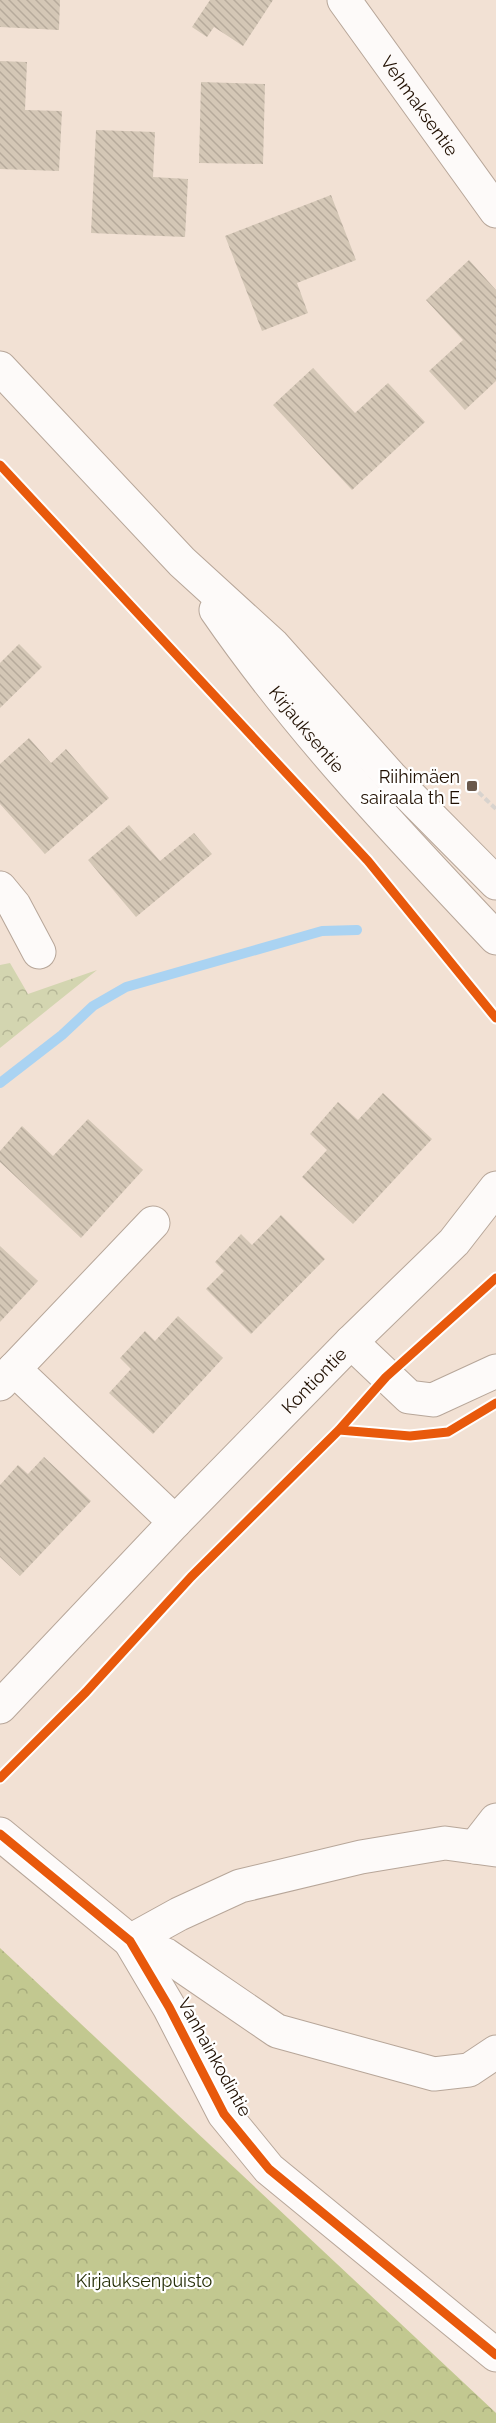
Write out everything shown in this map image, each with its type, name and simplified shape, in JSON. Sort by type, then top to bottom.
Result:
[{"type":"street","name":"Vehmaksentie","points":[[344,0],[496,211]]},
{"type":"street","name":"Kirjauksentie","points":[[0,368],[182,561],[273,645],[390,776],[496,883]]},
{"type":"street","name":"Kirjauksentie","points":[[182,561],[253,664],[370,805],[496,938]]},
{"type":"street","points":[[0,888],[14,905],[39,952]]},
{"type":"street","name":"Kontiontie","points":[[0,1707],[351,1342],[454,1242],[496,1188]]},
{"type":"street","name":"Kontiontie","points":[[454,1242],[496,1212]]},
{"type":"street","points":[[153,1223],[7,1377],[176,1522]]},
{"type":"street","points":[[351,1342],[410,1397],[433,1400],[496,1371]]},
{"type":"street","points":[[130,1941],[179,1914],[240,1886],[361,1857],[445,1843],[486,1849],[496,1820]]},
{"type":"street","name":"Vanhainkodintie","points":[[0,1834],[130,1941],[169,2007],[224,2114],[269,2169],[496,2355]]},
{"type":"street","points":[[130,1941],[166,1955],[277,2031],[434,2074],[469,2070],[496,2052]]},
{"type":"path","points":[[472,786],[496,809]]},
{"type":"green space","points":[[10,963],[28,994],[97,970],[0,1048],[0,965]]},
{"type":"green space","name":"Kirjauksenpuisto","points":[[0,1948],[496,2413],[496,2423],[0,2423]]},
{"type":"building","points":[[0,0],[60,0],[59,30],[0,27]]},
{"type":"building","points":[[210,0],[273,0],[243,46],[214,27],[207,37],[192,27]]},
{"type":"building","points":[[0,61],[27,62],[25,110],[62,111],[59,171],[0,169]]},
{"type":"building","points":[[201,82],[265,84],[263,164],[199,163]]},
{"type":"building","points":[[96,130],[155,132],[153,177],[188,179],[185,237],[91,233]]},
{"type":"building","points":[[331,195],[356,260],[297,283],[308,313],[262,331],[225,236]]},
{"type":"building","points":[[469,260],[496,290],[496,381],[465,410],[429,371],[463,340],[426,300]]},
{"type":"building","points":[[313,368],[355,413],[388,383],[425,422],[352,490],[273,405]]},
{"type":"building","points":[[19,644],[42,667],[0,708],[0,663]]},
{"type":"building","points":[[29,738],[51,763],[66,749],[109,798],[45,854],[0,804],[0,764]]},
{"type":"building","points":[[129,825],[160,861],[194,833],[212,854],[136,917],[88,860]]},
{"type":"building","points":[[383,1093],[432,1139],[353,1224],[302,1177],[327,1150],[310,1134],[338,1102],[358,1120]]},
{"type":"building","points":[[88,1119],[143,1170],[81,1238],[0,1162],[0,1151],[22,1126],[53,1156]]},
{"type":"building","points":[[281,1215],[325,1259],[251,1334],[206,1289],[224,1271],[215,1262],[241,1234],[252,1245]]},
{"type":"building","points":[[0,1246],[38,1281],[0,1322]]},
{"type":"building","points":[[178,1316],[223,1358],[153,1434],[109,1393],[131,1369],[120,1358],[145,1331],[155,1341]]},
{"type":"building","points":[[44,1457],[91,1501],[20,1576],[0,1557],[0,1485],[18,1465],[28,1474]]},
{"type":"waterway","points":[[0,1083],[62,1035],[93,1006],[126,987],[322,931],[357,930]]},
{"type":"cycle path","points":[[0,465],[368,861],[496,1018]]},
{"type":"cycle path","points":[[0,1778],[86,1692],[191,1577],[339,1430],[386,1377],[496,1278]]},
{"type":"cycle path","points":[[339,1430],[410,1436],[448,1432],[496,1403]]},
{"type":"cycle path","points":[[0,1834],[130,1941],[169,2007],[224,2114],[269,2169],[496,2355]]},
{"type":"place","name":"Riihimäen sairaala th E","points":[[472,786]]}]
